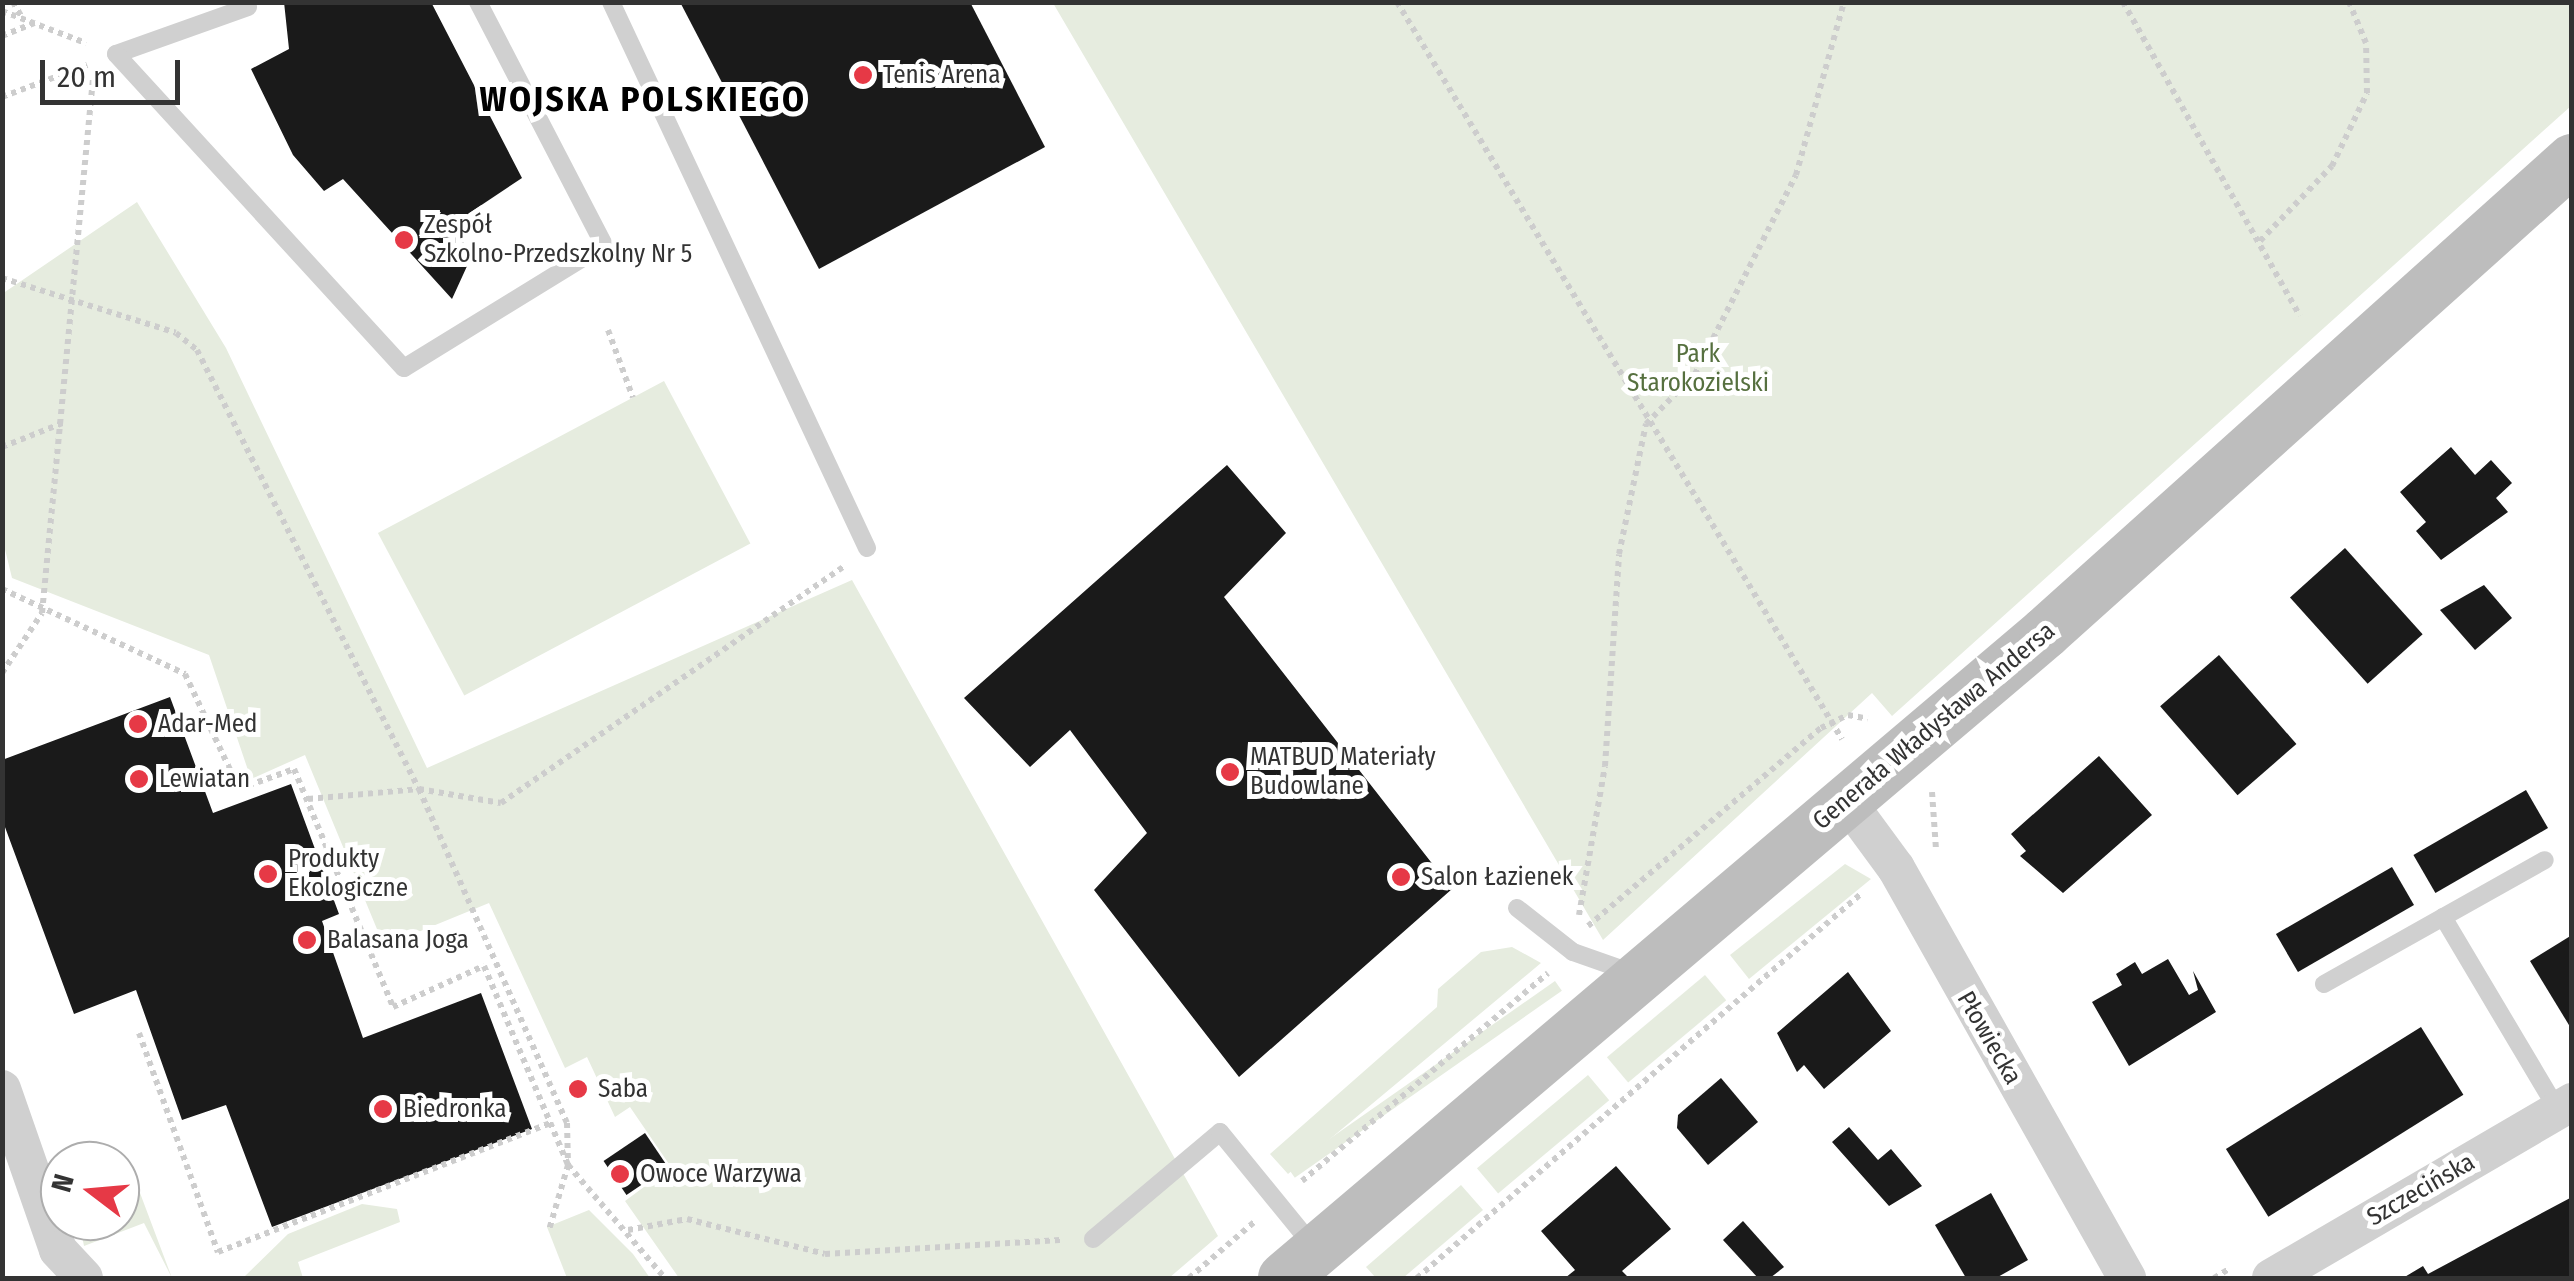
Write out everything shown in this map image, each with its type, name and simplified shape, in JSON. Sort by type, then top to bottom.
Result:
[{"type":"street","name":"Generała Władysława Andersa","points":[[1300,1264],[1846,800],[2572,160]]},
{"type":"street","name":"Płowiecka","points":[[1846,800],[1896,868],[2127,1278]]},
{"type":"street","points":[[2,1089],[58,1250],[84,1278]]},
{"type":"street","name":"Szczecińska","points":[[2271,1278],[2565,1106]]},
{"type":"lane","points":[[248,7],[116,54],[404,368],[604,245],[478,2]]},
{"type":"lane","points":[[611,2],[867,548]]},
{"type":"lane","points":[[2324,984],[2545,860]]},
{"type":"lane","points":[[1517,908],[1573,952],[1643,976]]},
{"type":"lane","points":[[2443,917],[2565,1106]]},
{"type":"lane","points":[[1093,1239],[1220,1132],[1277,1202],[1300,1264]]},
{"type":"path","points":[[13,2],[24,20]]},
{"type":"path","points":[[1397,2],[1646,424],[1843,740]]},
{"type":"path","points":[[1573,952],[1605,766],[1620,554],[1646,424],[1695,374],[1796,175],[1844,2]]},
{"type":"path","points":[[2122,2],[2300,316]]},
{"type":"path","points":[[2260,241],[2332,166],[2368,93],[2366,43],[2349,2]]},
{"type":"path","points":[[2,12],[116,54]]},
{"type":"path","points":[[2,36],[34,23]]},
{"type":"path","points":[[2,97],[116,54]]},
{"type":"path","points":[[2,673],[42,613],[63,423],[94,62]]},
{"type":"path","points":[[2,278],[74,305],[176,333],[197,350],[419,789],[568,1122],[568,1165],[549,1230]]},
{"type":"path","points":[[608,330],[634,398]]},
{"type":"path","points":[[2,448],[63,423]]},
{"type":"path","points":[[308,800],[419,789],[501,803],[867,548]]},
{"type":"path","points":[[2,589],[42,613],[185,674],[239,789],[294,769],[394,1007],[484,966],[568,1165],[665,1278]]},
{"type":"path","points":[[1189,1278],[1573,952],[1605,906],[1832,723],[1868,718]]},
{"type":"path","points":[[1934,794],[1938,856]]},
{"type":"path","points":[[1417,1278],[1867,888]]},
{"type":"path","points":[[139,1033],[218,1252],[551,1123]]},
{"type":"path","points":[[626,1230],[687,1219],[825,1254],[1093,1239]]},
{"type":"green space","name":"Park Starokozielski","points":[[1053,3],[2571,3],[2571,106],[1892,716],[1872,693],[1603,940]]},
{"type":"green space","points":[[137,202],[226,348],[427,768],[852,580],[1218,1236],[1169,1278],[679,1278],[625,1201],[671,1167],[630,1107],[615,1117],[587,1057],[565,1068],[489,903],[384,946],[305,755],[251,779],[209,655],[12,578],[2,537],[2,294]]},
{"type":"green space","points":[[664,381],[750,543],[464,696],[378,533]]},
{"type":"green space","points":[[1845,864],[1871,879],[1749,979],[1730,955]]},
{"type":"green space","points":[[1512,947],[1541,963],[1288,1174],[1270,1154],[1437,1007],[1438,989],[1481,952]]},
{"type":"green space","points":[[1705,975],[1726,1000],[1628,1083],[1607,1057]]},
{"type":"green space","points":[[1555,981],[1562,991],[1295,1178],[1288,1168]]},
{"type":"green space","points":[[1588,1075],[1609,1100],[1498,1193],[1477,1168]]},
{"type":"green space","points":[[1461,1185],[1483,1210],[1403,1278],[1376,1278],[1366,1267]]},
{"type":"green space","points":[[140,1193],[172,1278],[144,1223],[140,1225]]},
{"type":"green space","points":[[362,1204],[397,1209],[400,1222],[298,1262],[303,1278],[243,1278],[288,1234]]},
{"type":"green space","points":[[589,1210],[633,1254],[650,1278],[567,1278],[547,1227]]},
{"type":"building","points":[[284,2],[431,2],[522,178],[459,220],[468,264],[452,299],[343,179],[324,191],[293,155],[251,69],[289,49]]},
{"type":"building","name":"Tenis Arena","points":[[680,2],[970,2],[1045,147],[819,269]]},
{"type":"building","points":[[2451,447],[2475,475],[2491,460],[2512,483],[2496,498],[2508,512],[2441,560],[2416,531],[2426,522],[2400,492]]},
{"type":"building","name":"MATBUD Materiały Budowlane","points":[[1227,465],[1286,533],[1224,597],[1452,889],[1239,1077],[1094,890],[1147,833],[1070,730],[1030,767],[964,698]]},
{"type":"building","points":[[2345,548],[2423,634],[2368,684],[2290,598]]},
{"type":"building","points":[[2484,585],[2512,618],[2475,650],[2440,610]]},
{"type":"building","points":[[2219,655],[2296,744],[2238,795],[2160,706]]},
{"type":"building","points":[[170,697],[213,813],[291,784],[339,914],[322,921],[363,1038],[481,993],[532,1129],[272,1227],[226,1105],[182,1120],[136,990],[74,1014],[2,819],[2,760]]},
{"type":"building","points":[[2099,756],[2152,815],[2063,893],[2020,856],[2026,851],[2011,834]]},
{"type":"building","points":[[2526,790],[2548,828],[2435,893],[2413,855]]},
{"type":"building","points":[[2392,867],[2414,905],[2298,972],[2276,934]]},
{"type":"building","points":[[2572,935],[2572,1030],[2530,961]]},
{"type":"building","points":[[2168,959],[2189,995],[2198,990],[2193,971],[2216,1012],[2129,1066],[2092,1002],[2122,985],[2116,974],[2135,962],[2142,974]]},
{"type":"building","points":[[1848,972],[1891,1031],[1824,1089],[1804,1065],[1797,1072],[1777,1033]]},
{"type":"building","points":[[2421,1027],[2463,1095],[2268,1217],[2226,1149]]},
{"type":"building","points":[[1721,1078],[1758,1122],[1708,1165],[1677,1128],[1678,1115]]},
{"type":"building","points":[[1849,1127],[1878,1160],[1891,1149],[1922,1186],[1889,1206],[1832,1142]]},
{"type":"building","points":[[645,1133],[668,1167],[626,1195],[604,1161]]},
{"type":"building","points":[[1616,1166],[1671,1229],[1622,1271],[1629,1278],[1565,1278],[1575,1270],[1541,1231]]},
{"type":"building","points":[[1991,1193],[2028,1260],[1996,1278],[1966,1278],[1935,1225]]},
{"type":"building","points":[[2572,1197],[2572,1278],[2403,1278],[2423,1266],[2428,1274]]},
{"type":"building","points":[[1743,1221],[1784,1267],[1770,1278],[1758,1278],[1723,1240]]},
{"type":"place","name":"Tenis Arena","points":[[863,75]]},
{"type":"place","name":"Zespół Szkolno-Przedszkolny Nr 5","points":[[404,240]]},
{"type":"place","name":"Adar-Med","points":[[138,724]]},
{"type":"place","name":"MATBUD Materiały Budowlane","points":[[1230,772]]},
{"type":"place","name":"Lewiatan","points":[[139,779]]},
{"type":"place","name":"Produkty Ekologiczne","points":[[268,874]]},
{"type":"place","name":"Salon Łazienek","points":[[1401,877]]},
{"type":"place","name":"Balasana Joga","points":[[307,940]]},
{"type":"place","name":"Saba","points":[[578,1089]]},
{"type":"place","name":"Biedronka","points":[[383,1109]]},
{"type":"place","name":"Owoce Warzywa","points":[[620,1174]]},
{"type":"district","name":"WOJSKA POLSKIEGO","points":[[643,99]]}]
